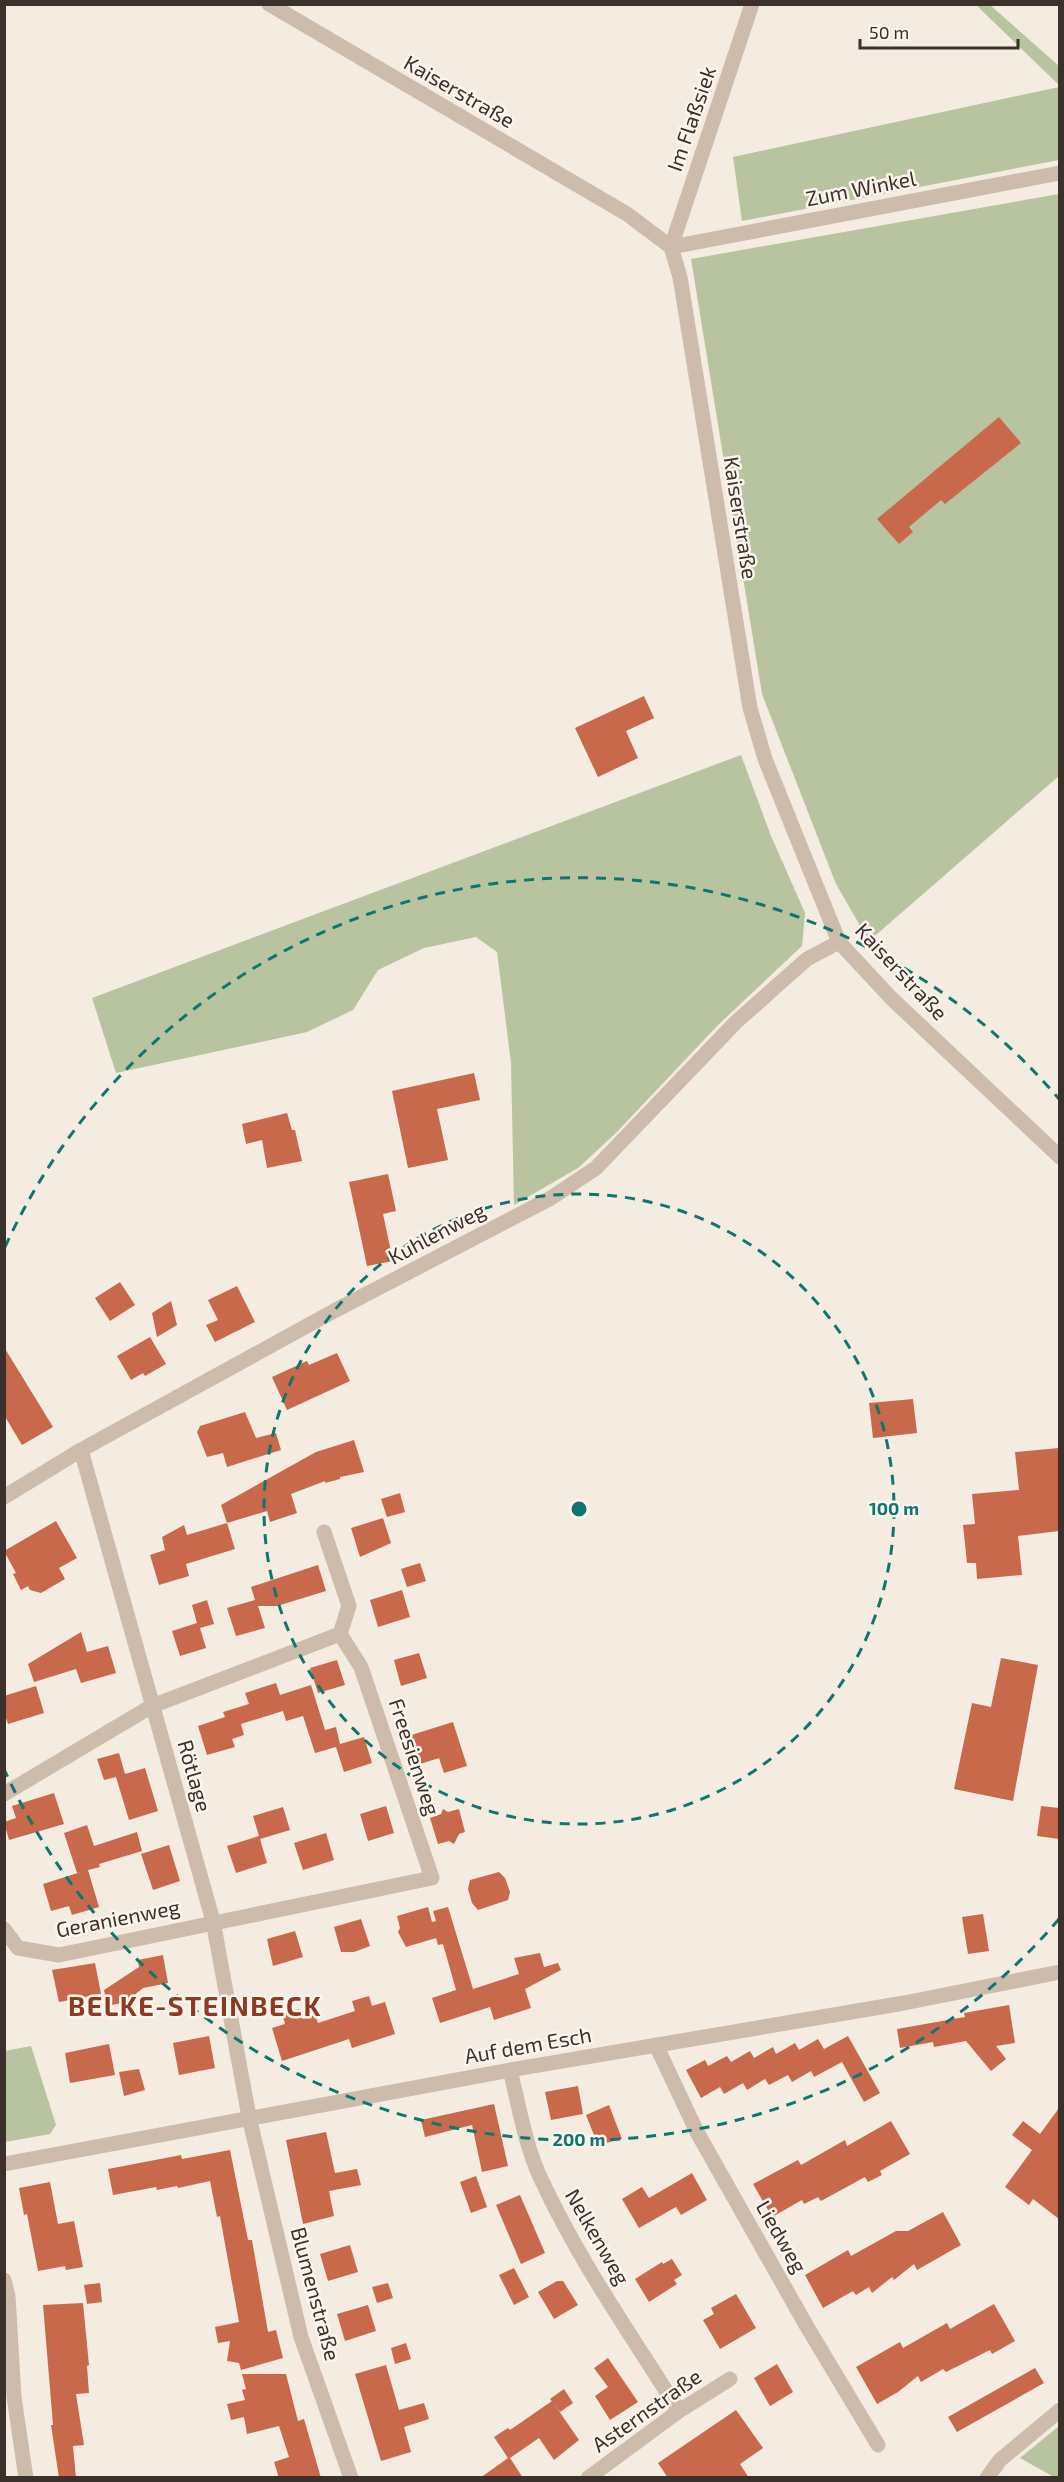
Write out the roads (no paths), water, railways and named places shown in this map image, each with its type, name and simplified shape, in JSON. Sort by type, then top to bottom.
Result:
[{"type":"street","name":"Kaiserstraße","points":[[269,4],[627,214],[671,247],[680,277],[750,708],[783,808],[839,942],[891,998],[1059,1157]]},
{"type":"street","name":"Im Flaßsiek","points":[[671,247],[752,4]]},
{"type":"street","name":"Zum Winkel","points":[[671,247],[1059,173]]},
{"type":"street","name":"Kuhlenweg","points":[[4,1497],[81,1450],[334,1311],[560,1192],[596,1168],[736,1022],[807,959],[839,942]]},
{"type":"street","name":"Rötlage","points":[[81,1450],[213,1922],[249,2117]]},
{"type":"street","points":[[4,1794],[152,1706],[340,1634],[349,1606],[324,1532]]},
{"type":"street","name":"Freesienweg","points":[[213,1922],[432,1878],[361,1667],[340,1634]]},
{"type":"street","name":"Geranienweg","points":[[4,1929],[18,1948],[59,1955],[213,1922]]},
{"type":"street","name":"Auf dem Esch","points":[[4,2164],[249,2117],[904,2002],[1059,1972]]},
{"type":"street","name":"Liedweg","points":[[656,2045],[697,2132],[806,2325],[878,2445]]},
{"type":"street","name":"Nelkenweg","points":[[510,2070],[523,2127],[540,2178],[582,2258],[679,2411]]},
{"type":"street","name":"Blumenstraße","points":[[249,2117],[301,2337],[351,2478]]},
{"type":"street","points":[[4,2280],[14,2397],[26,2478]]},
{"type":"street","name":"Asternstraße","points":[[588,2478],[679,2411],[730,2379]]},
{"type":"street","points":[[987,2478],[1000,2460],[1059,2410]]},
{"type":"district","name":"BELKE-STEINBECK","points":[[195,2007]]}]
